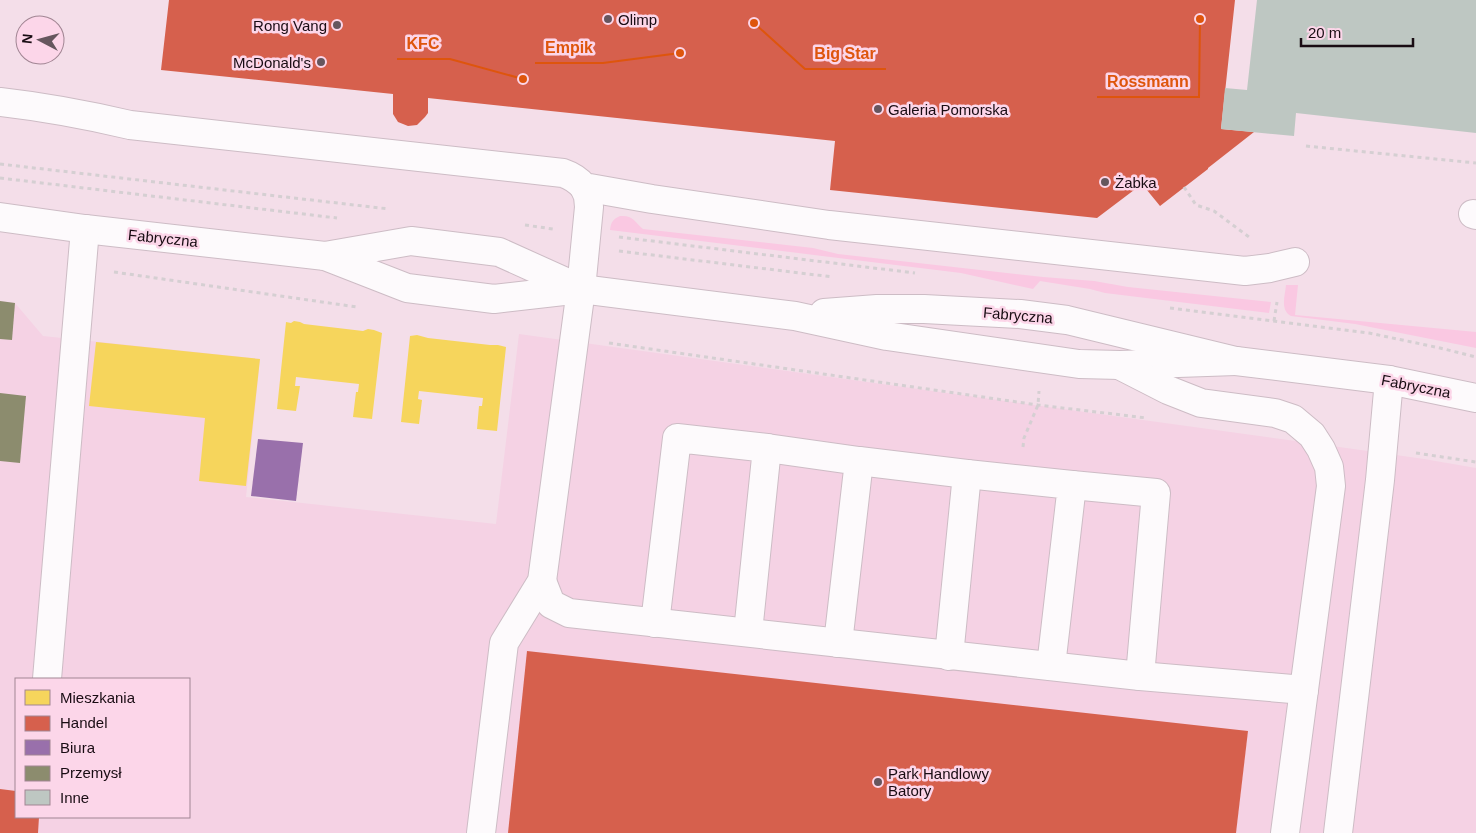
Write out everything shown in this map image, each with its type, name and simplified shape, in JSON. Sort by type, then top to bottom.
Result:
[{"type":"street","points":[[0,102],[42,107],[130,125],[562,173],[572,176],[584,187],[588,196],[588,202],[581,288],[542,581],[504,643],[481,833]]},
{"type":"street","points":[[584,187],[830,226],[1245,271],[1295,262]]},
{"type":"street","name":"Fabryczna","points":[[0,217],[85,229],[325,256],[407,288],[485,298],[494,299],[581,288],[795,316],[887,336],[1079,364],[1120,365],[1236,361]]},
{"type":"street","points":[[47,678],[85,229]]},
{"type":"street","name":"Fabryczna","points":[[325,256],[411,242],[499,252],[581,288]]},
{"type":"street","name":"Fabryczna","points":[[795,316],[878,309],[924,309],[1020,314],[1068,320],[1236,361],[1389,380],[1476,398]]},
{"type":"street","points":[[1120,365],[1168,390],[1201,403],[1275,413],[1293,419],[1312,435],[1329,467],[1331,486],[1285,833]]},
{"type":"street","points":[[1338,833],[1383,448],[1389,380]]},
{"type":"street","points":[[655,623],[677,438],[967,474],[1156,493],[1140,676]]},
{"type":"street","points":[[748,632],[767,448]]},
{"type":"street","points":[[838,643],[859,461]]},
{"type":"street","points":[[949,656],[967,474]]},
{"type":"street","points":[[1051,666],[1072,485]]},
{"type":"street","points":[[542,581],[550,604],[569,613],[949,656],[1140,676],[1304,690]]},
{"type":"path","points":[[1306,146],[1476,163]]},
{"type":"path","points":[[0,164],[397,210]]},
{"type":"path","points":[[0,178],[346,219]]},
{"type":"path","points":[[516,224],[584,240],[836,277]]},
{"type":"path","points":[[584,240],[740,253],[916,273]]},
{"type":"path","points":[[82,268],[365,308]]},
{"type":"path","points":[[574,338],[1038,405],[1156,420]]},
{"type":"path","points":[[1383,448],[1476,462]]},
{"type":"shaded area","points":[[620,216],[631,218],[643,229],[813,248],[838,254],[1271,302],[1269,313],[1105,293],[1040,281],[1033,289],[961,273],[610,230],[613,221]]},
{"type":"shaded area","points":[[1286,285],[1298,285],[1295,315],[1476,332],[1476,348],[1355,324],[1291,316],[1284,306]]},
{"type":"shaded area","points":[[0,301],[15,303],[43,336],[260,359],[246,497],[496,524],[519,334],[1368,451],[1476,468],[1476,833],[0,833]]},
{"type":"building: Mieszkania","points":[[294,321],[304,324],[363,331],[368,329],[382,333],[372,419],[353,417],[356,392],[358,392],[359,384],[296,377],[295,386],[300,386],[296,411],[277,409],[286,322],[291,323]]},
{"type":"building: Mieszkania","points":[[417,335],[428,338],[506,347],[497,431],[477,429],[479,406],[482,406],[483,398],[419,391],[418,399],[422,400],[419,424],[401,422],[410,336]]},
{"type":"building: Mieszkania","points":[[96,342],[260,359],[246,486],[199,481],[205,418],[89,406]]},
{"type":"building: Handel","name":"Galeria Pomorska","points":[[169,0],[1235,0],[1221,129],[1254,132],[1160,206],[1142,184],[1097,218],[830,190],[835,141],[428,98],[428,113],[417,125],[408,126],[398,122],[393,114],[393,94],[161,70]]},
{"type":"building: Handel","name":"Park Handlowy Batory","points":[[527,651],[1248,731],[1236,833],[508,833]]},
{"type":"building: Handel","points":[[0,789],[15,791],[15,818],[39,818],[38,833],[0,833]]},
{"type":"building: Biura","points":[[258,439],[303,443],[296,501],[251,496]]},
{"type":"building: Przemysł","points":[[0,301],[15,303],[12,340],[0,339]]},
{"type":"building: Przemysł","points":[[0,393],[26,396],[20,463],[0,461]]},
{"type":"building: Inne","points":[[1257,0],[1476,0],[1476,133],[1296,113],[1294,136],[1221,129],[1225,88],[1247,90]]},
{"type":"place","name":"Olimp","points":[[608,19]]},
{"type":"place","name":"Rossmann","points":[[1200,19]]},
{"type":"place","name":"Big Star","points":[[754,23]]},
{"type":"place","name":"Rong Vang","points":[[337,25]]},
{"type":"place","name":"Empik","points":[[680,53]]},
{"type":"place","name":"McDonald's","points":[[321,62]]},
{"type":"place","name":"KFC","points":[[523,79]]},
{"type":"place","name":"Galeria Pomorska","points":[[878,109]]},
{"type":"place","name":"Żabka","points":[[1105,182]]},
{"type":"place","name":"Park Handlowy Batory","points":[[878,782]]}]
